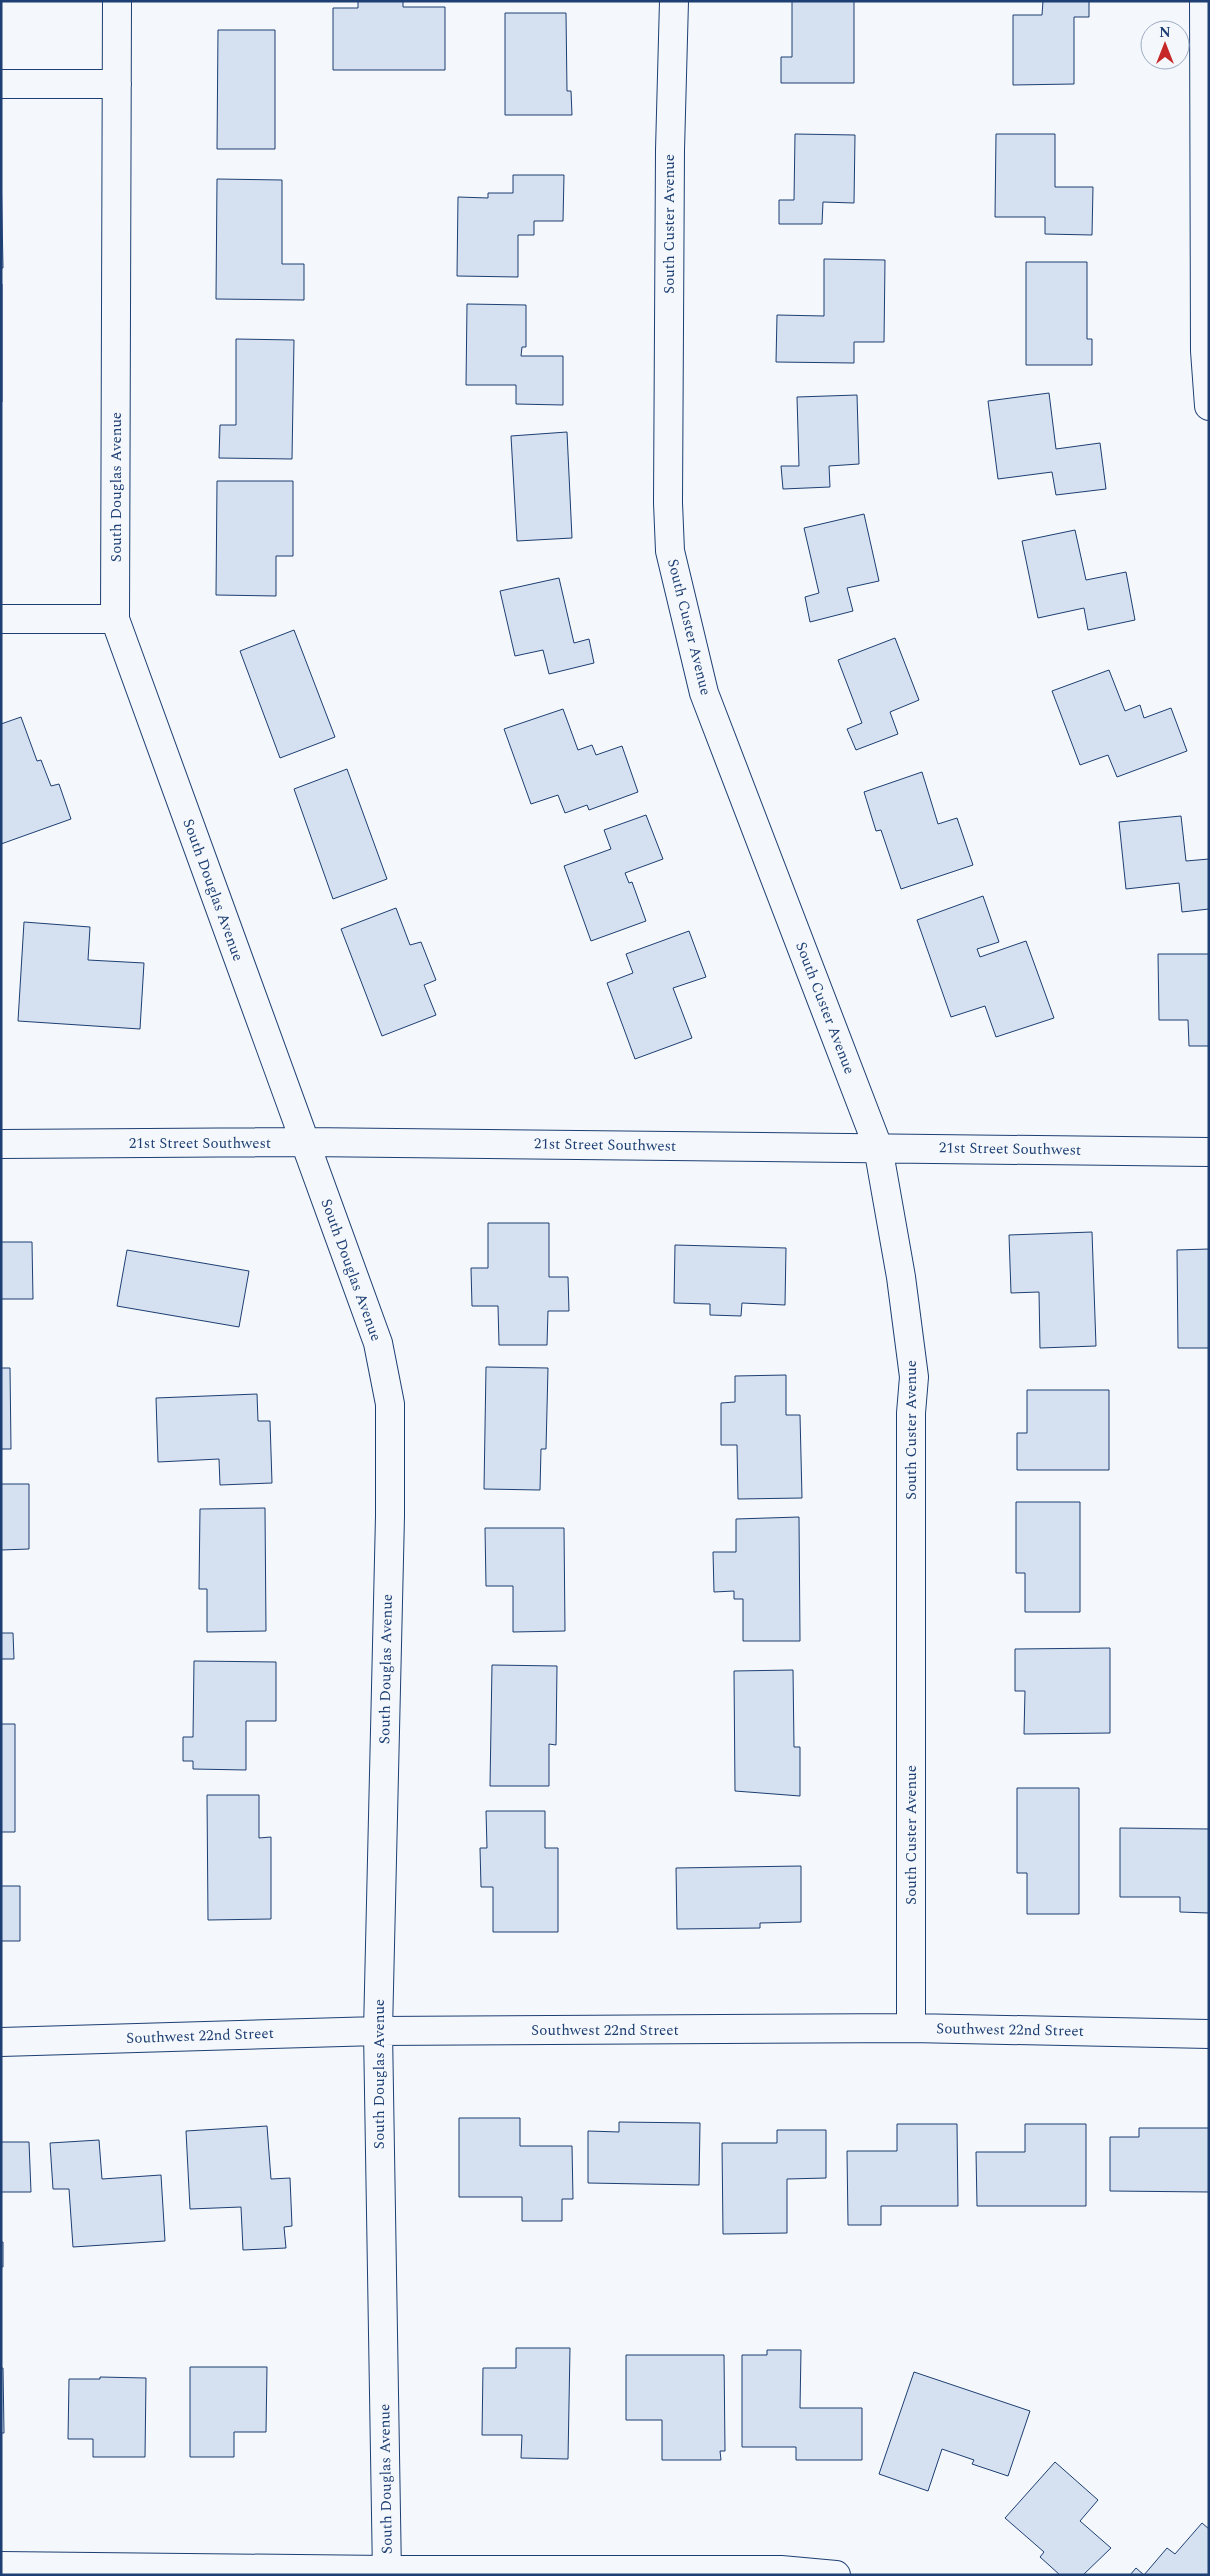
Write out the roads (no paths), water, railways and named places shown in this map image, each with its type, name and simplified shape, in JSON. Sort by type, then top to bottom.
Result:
[{"type":"street","name":"South Douglas Avenue","points":[[118,1],[115,619],[378,1344],[390,1404],[390,1516],[378,2031],[387,2572]]},
{"type":"street","name":"South Custer Avenue","points":[[674,1],[670,160],[668,503],[670,551],[704,693],[878,1147],[901,1277],[914,1377],[911,1412],[911,2028]]},
{"type":"street","points":[[1204,1],[1205,350],[1209,406]]},
{"type":"street","points":[[1,84],[117,84]]},
{"type":"street","points":[[1,619],[115,619]]},
{"type":"street","name":"21st Street Southwest","points":[[1,1144],[305,1142],[1209,1152]]},
{"type":"street","name":"Southwest 22nd Street","points":[[1,2042],[378,2031],[911,2028],[1209,2034]]},
{"type":"street","points":[[1,2566],[387,2572],[782,2570],[836,2575]]}]
